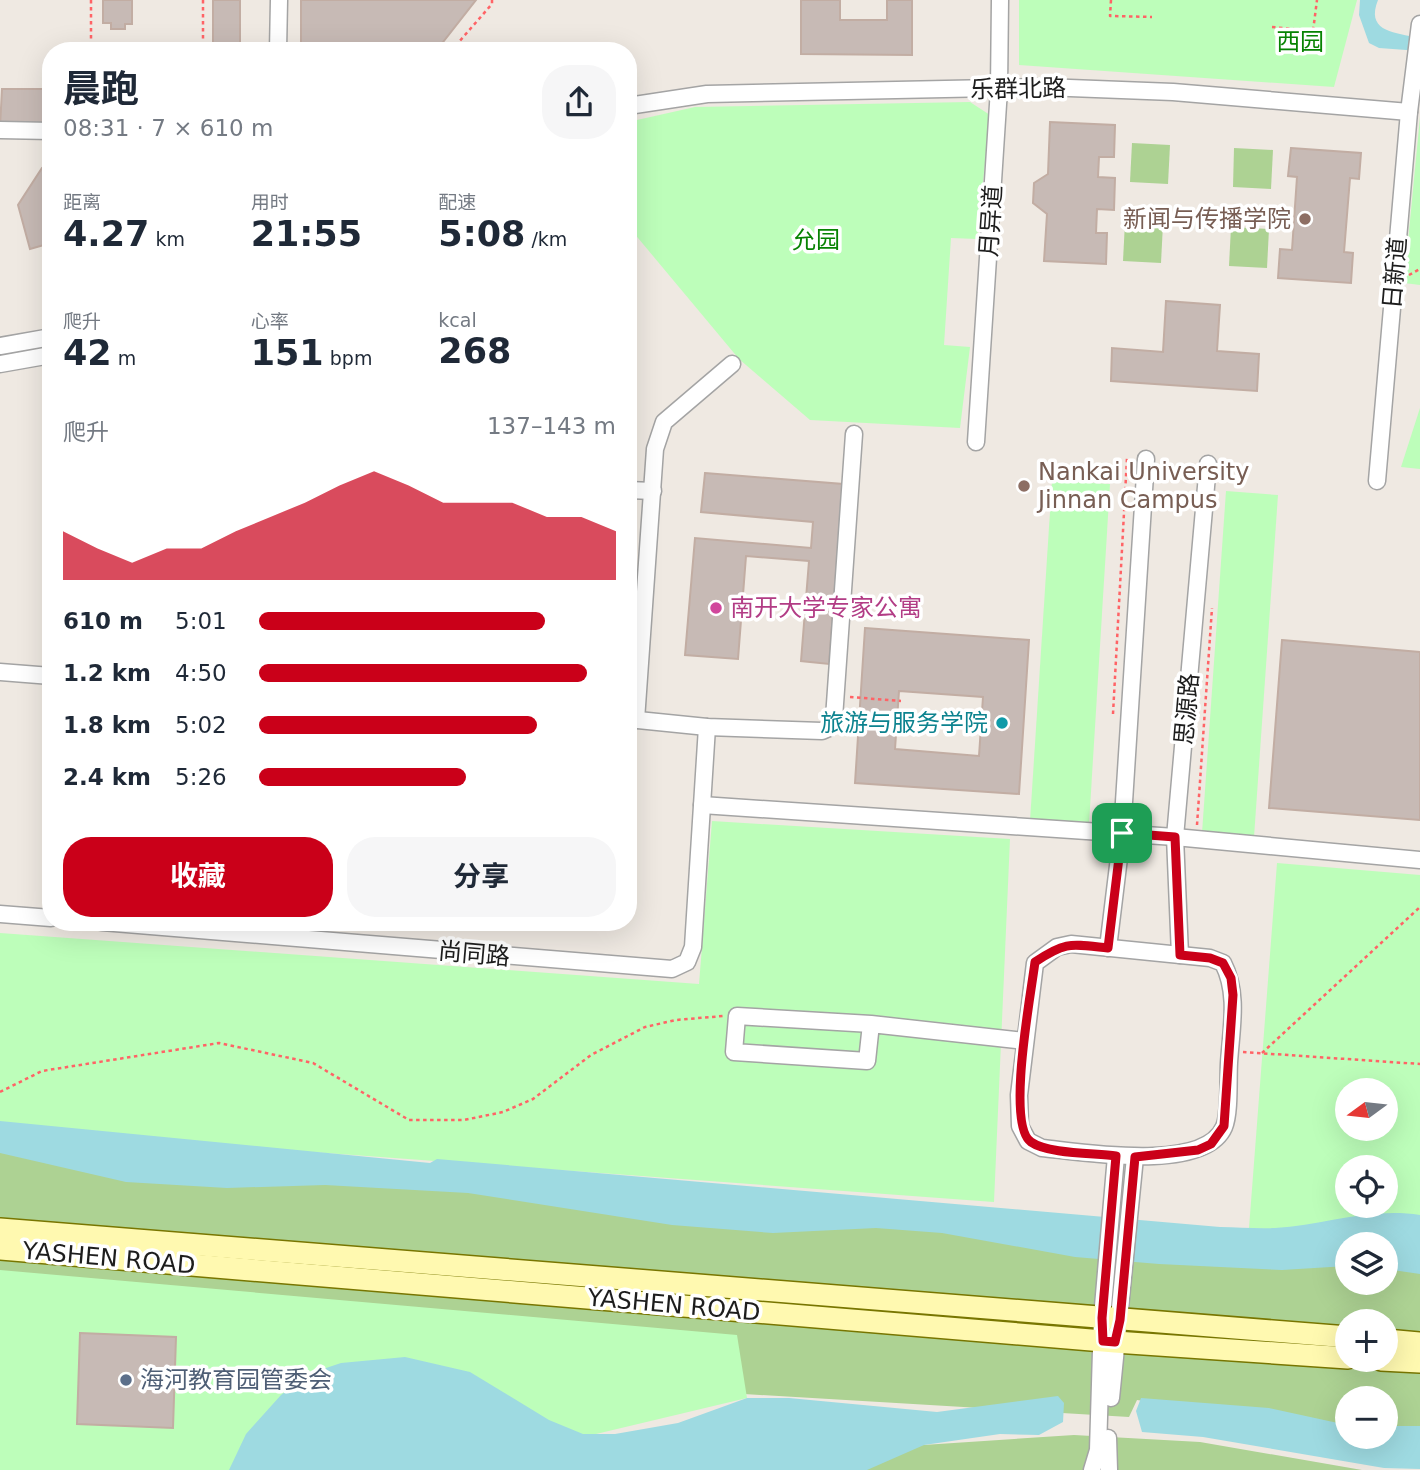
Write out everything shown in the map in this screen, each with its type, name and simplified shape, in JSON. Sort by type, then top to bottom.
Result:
[{"type":"main road","name":"YASHEN ROAD","points":[[0,1229],[1335,1336]]},
{"type":"main road","name":"YASHEN ROAD","points":[[0,1249],[1109,1341],[1335,1357]]},
{"type":"main road","points":[[1398,1341],[1420,1343]]},
{"type":"main road","points":[[1398,1361],[1420,1362]]},
{"type":"street","points":[[278,42],[279,0]]},
{"type":"street","name":"月异道","points":[[976,442],[999,89],[1000,0]]},
{"type":"street","name":"日新道","points":[[1377,481],[1409,112],[1420,25]]},
{"type":"street","name":"乐群北路","points":[[637,105],[707,94],[1044,87],[1173,92],[1409,112]]},
{"type":"street","points":[[0,130],[42,131]]},
{"type":"street","points":[[0,346],[42,339]]},
{"type":"street","points":[[0,365],[42,357]]},
{"type":"street","points":[[637,602],[653,491],[655,449],[664,422],[732,364]]},
{"type":"street","points":[[637,720],[707,727],[822,731],[831,727],[836,696],[854,434]]},
{"type":"street","points":[[1108,948],[1122,833],[1146,459]]},
{"type":"street","name":"思源路","points":[[1180,955],[1175,837],[1208,464]]},
{"type":"street","points":[[637,490],[653,491]]},
{"type":"street","points":[[0,672],[42,675]]},
{"type":"street","name":"尚同路","points":[[266,931],[672,969],[687,962],[693,947],[707,727]]},
{"type":"street","points":[[702,805],[1175,837],[1420,860]]},
{"type":"street","points":[[0,914],[42,917]]},
{"type":"street","points":[[1071,944],[1108,948],[1210,958],[1223,963],[1231,978],[1233,995],[1224,1126],[1211,1144],[1198,1150],[1135,1157],[1116,1156],[1042,1148],[1028,1141],[1020,1126],[1019,1095],[1035,962],[1057,947],[1071,944]]},
{"type":"street","points":[[871,1024],[867,1061],[734,1052],[737,1016],[871,1024],[1025,1041]]},
{"type":"street","points":[[1092,1470],[1098,1450],[1111,1319],[1107,1267],[1116,1156]]},
{"type":"street","points":[[1111,1319],[1125,1269],[1135,1157]]},
{"type":"street","points":[[1109,1341],[1109,1470]]},
{"type":"path","points":[[91,0],[91,42]]},
{"type":"path","points":[[203,0],[203,42]]},
{"type":"path","points":[[459,42],[492,4],[492,0]]},
{"type":"path","points":[[1111,0],[1110,16],[1152,17]]},
{"type":"path","points":[[1272,27],[1313,31],[1317,0]]},
{"type":"path","points":[[1113,721],[1128,458]]},
{"type":"path","points":[[1196,839],[1212,604]]},
{"type":"path","points":[[836,696],[901,701]]},
{"type":"path","points":[[1262,1053],[1420,906]]},
{"type":"path","points":[[0,1091],[42,1071],[219,1043],[313,1063],[410,1120],[464,1120],[503,1112],[533,1099],[592,1055],[645,1027],[707,1016],[737,1016]]},
{"type":"path","points":[[1230,1051],[1420,1064]]},
{"type":"green space","name":"西园","points":[[1019,0],[1357,0],[1334,87],[1019,65]]},
{"type":"green space","name":"允园","points":[[970,102],[990,115],[977,239],[951,238],[944,345],[970,347],[960,428],[810,420],[739,359],[637,237],[637,120],[695,107]]},
{"type":"green space","points":[[1420,117],[1420,285],[1404,283]]},
{"type":"green space","points":[[1132,143],[1170,145],[1168,184],[1130,182]]},
{"type":"green space","points":[[1234,148],[1273,150],[1271,189],[1233,187]]},
{"type":"green space","points":[[1125,222],[1163,224],[1161,263],[1123,261]]},
{"type":"green space","points":[[1231,227],[1269,229],[1267,268],[1229,266]]},
{"type":"green space","points":[[1420,408],[1420,469],[1401,467]]},
{"type":"green space","points":[[1052,481],[1110,484],[1089,824],[1030,821]]},
{"type":"green space","points":[[1226,491],[1278,495],[1254,837],[1202,833]]},
{"type":"green space","points":[[712,821],[1010,839],[994,1202],[0,1129],[0,933],[699,984]]},
{"type":"green space","points":[[1277,863],[1420,875],[1420,1239],[1398,1238],[1398,1232],[1335,1234],[1249,1228]]},
{"type":"green space","points":[[0,1147],[1335,1254],[1335,1295],[1398,1295],[1398,1258],[1420,1261],[1420,1431],[1398,1431],[1398,1386],[1335,1386],[1335,1429],[1137,1400],[1129,1417],[744,1394],[0,1297]]},
{"type":"green space","points":[[0,1270],[737,1335],[747,1398],[445,1470],[0,1470]]},
{"type":"green space","points":[[1074,1435],[1200,1442],[1362,1470],[864,1470],[893,1447]]},
{"type":"water","points":[[1360,0],[1378,0],[1375,18],[1378,24],[1389,31],[1414,37],[1420,51],[1379,48],[1369,43],[1359,15]]},
{"type":"water","points":[[0,1121],[430,1163],[437,1159],[1220,1227],[1275,1228],[1346,1218],[1398,1218],[1398,1213],[1402,1213],[1420,1215],[1420,1274],[1398,1271],[1398,1232],[1335,1232],[1335,1267],[1282,1270],[1159,1264],[1075,1257],[942,1233],[876,1228],[773,1233],[672,1225],[468,1193],[325,1185],[227,1188],[126,1182],[0,1153]]},
{"type":"water","points":[[405,1357],[470,1372],[549,1420],[583,1434],[615,1434],[678,1423],[747,1398],[789,1398],[937,1412],[1058,1396],[1064,1403],[1063,1422],[1039,1435],[1000,1434],[924,1445],[867,1470],[229,1470],[246,1434],[281,1395],[311,1373],[341,1363]]},
{"type":"water","points":[[1141,1398],[1269,1408],[1335,1422],[1335,1449],[1398,1449],[1398,1426],[1420,1426],[1420,1469],[1384,1468],[1203,1437],[1142,1432],[1136,1411]]},
{"type":"building","points":[[103,0],[132,0],[132,24],[125,24],[125,29],[111,29],[111,23],[103,23]]},
{"type":"building","points":[[213,0],[240,0],[240,42],[213,42]]},
{"type":"building","points":[[301,0],[476,0],[443,42],[301,42]]},
{"type":"building","points":[[801,0],[840,0],[840,20],[887,20],[887,0],[912,0],[912,55],[801,54]]},
{"type":"building","points":[[2,89],[42,89],[42,127],[0,127]]},
{"type":"building","points":[[1050,122],[1115,125],[1114,157],[1099,157],[1098,177],[1115,178],[1114,210],[1097,209],[1096,233],[1107,233],[1106,264],[1044,261],[1047,214],[1033,203],[1034,183],[1048,174]]},
{"type":"building","points":[[1291,148],[1361,153],[1359,179],[1350,178],[1344,252],[1353,253],[1351,283],[1278,278],[1280,249],[1292,250],[1297,177],[1288,176]]},
{"type":"building","points":[[42,168],[42,246],[30,249],[18,205]]},
{"type":"building","points":[[1166,301],[1220,305],[1217,351],[1259,354],[1257,391],[1111,381],[1112,348],[1163,352]]},
{"type":"building","name":"南开大学专家公寓","points":[[705,473],[843,484],[829,664],[801,661],[809,561],[746,556],[738,659],[685,655],[695,538],[811,548],[813,522],[701,512]]},
{"type":"building","name":"旅游与服务学院","points":[[865,628],[1029,640],[1019,794],[855,783]],"holes":[[[899,691],[983,697],[979,756],[895,749]]]},
{"type":"building","points":[[1282,640],[1420,652],[1420,820],[1269,808]]},
{"type":"building","name":"海河教育园管委会","points":[[80,1333],[176,1337],[173,1428],[77,1424]]},
{"type":"place","name":"新闻与传播学院","points":[[1305,219]]},
{"type":"place","name":"Nankai University Jinnan Campus","points":[[1024,486]]},
{"type":"place","name":"南开大学专家公寓","points":[[716,608]]},
{"type":"place","name":"旅游与服务学院","points":[[1002,723]]},
{"type":"place","name":"海河教育园管委会","points":[[126,1380]]},
{"type":"route","points":[[1122,833],[1175,837],[1180,955],[1210,958],[1223,963],[1231,978],[1233,995],[1224,1126],[1211,1144],[1198,1150],[1135,1157],[1120,1320],[1115,1342],[1103,1341],[1102,1318],[1116,1156],[1042,1148],[1028,1141],[1020,1126],[1019,1095],[1035,962],[1057,947],[1071,944],[1108,948],[1122,833]]}]
